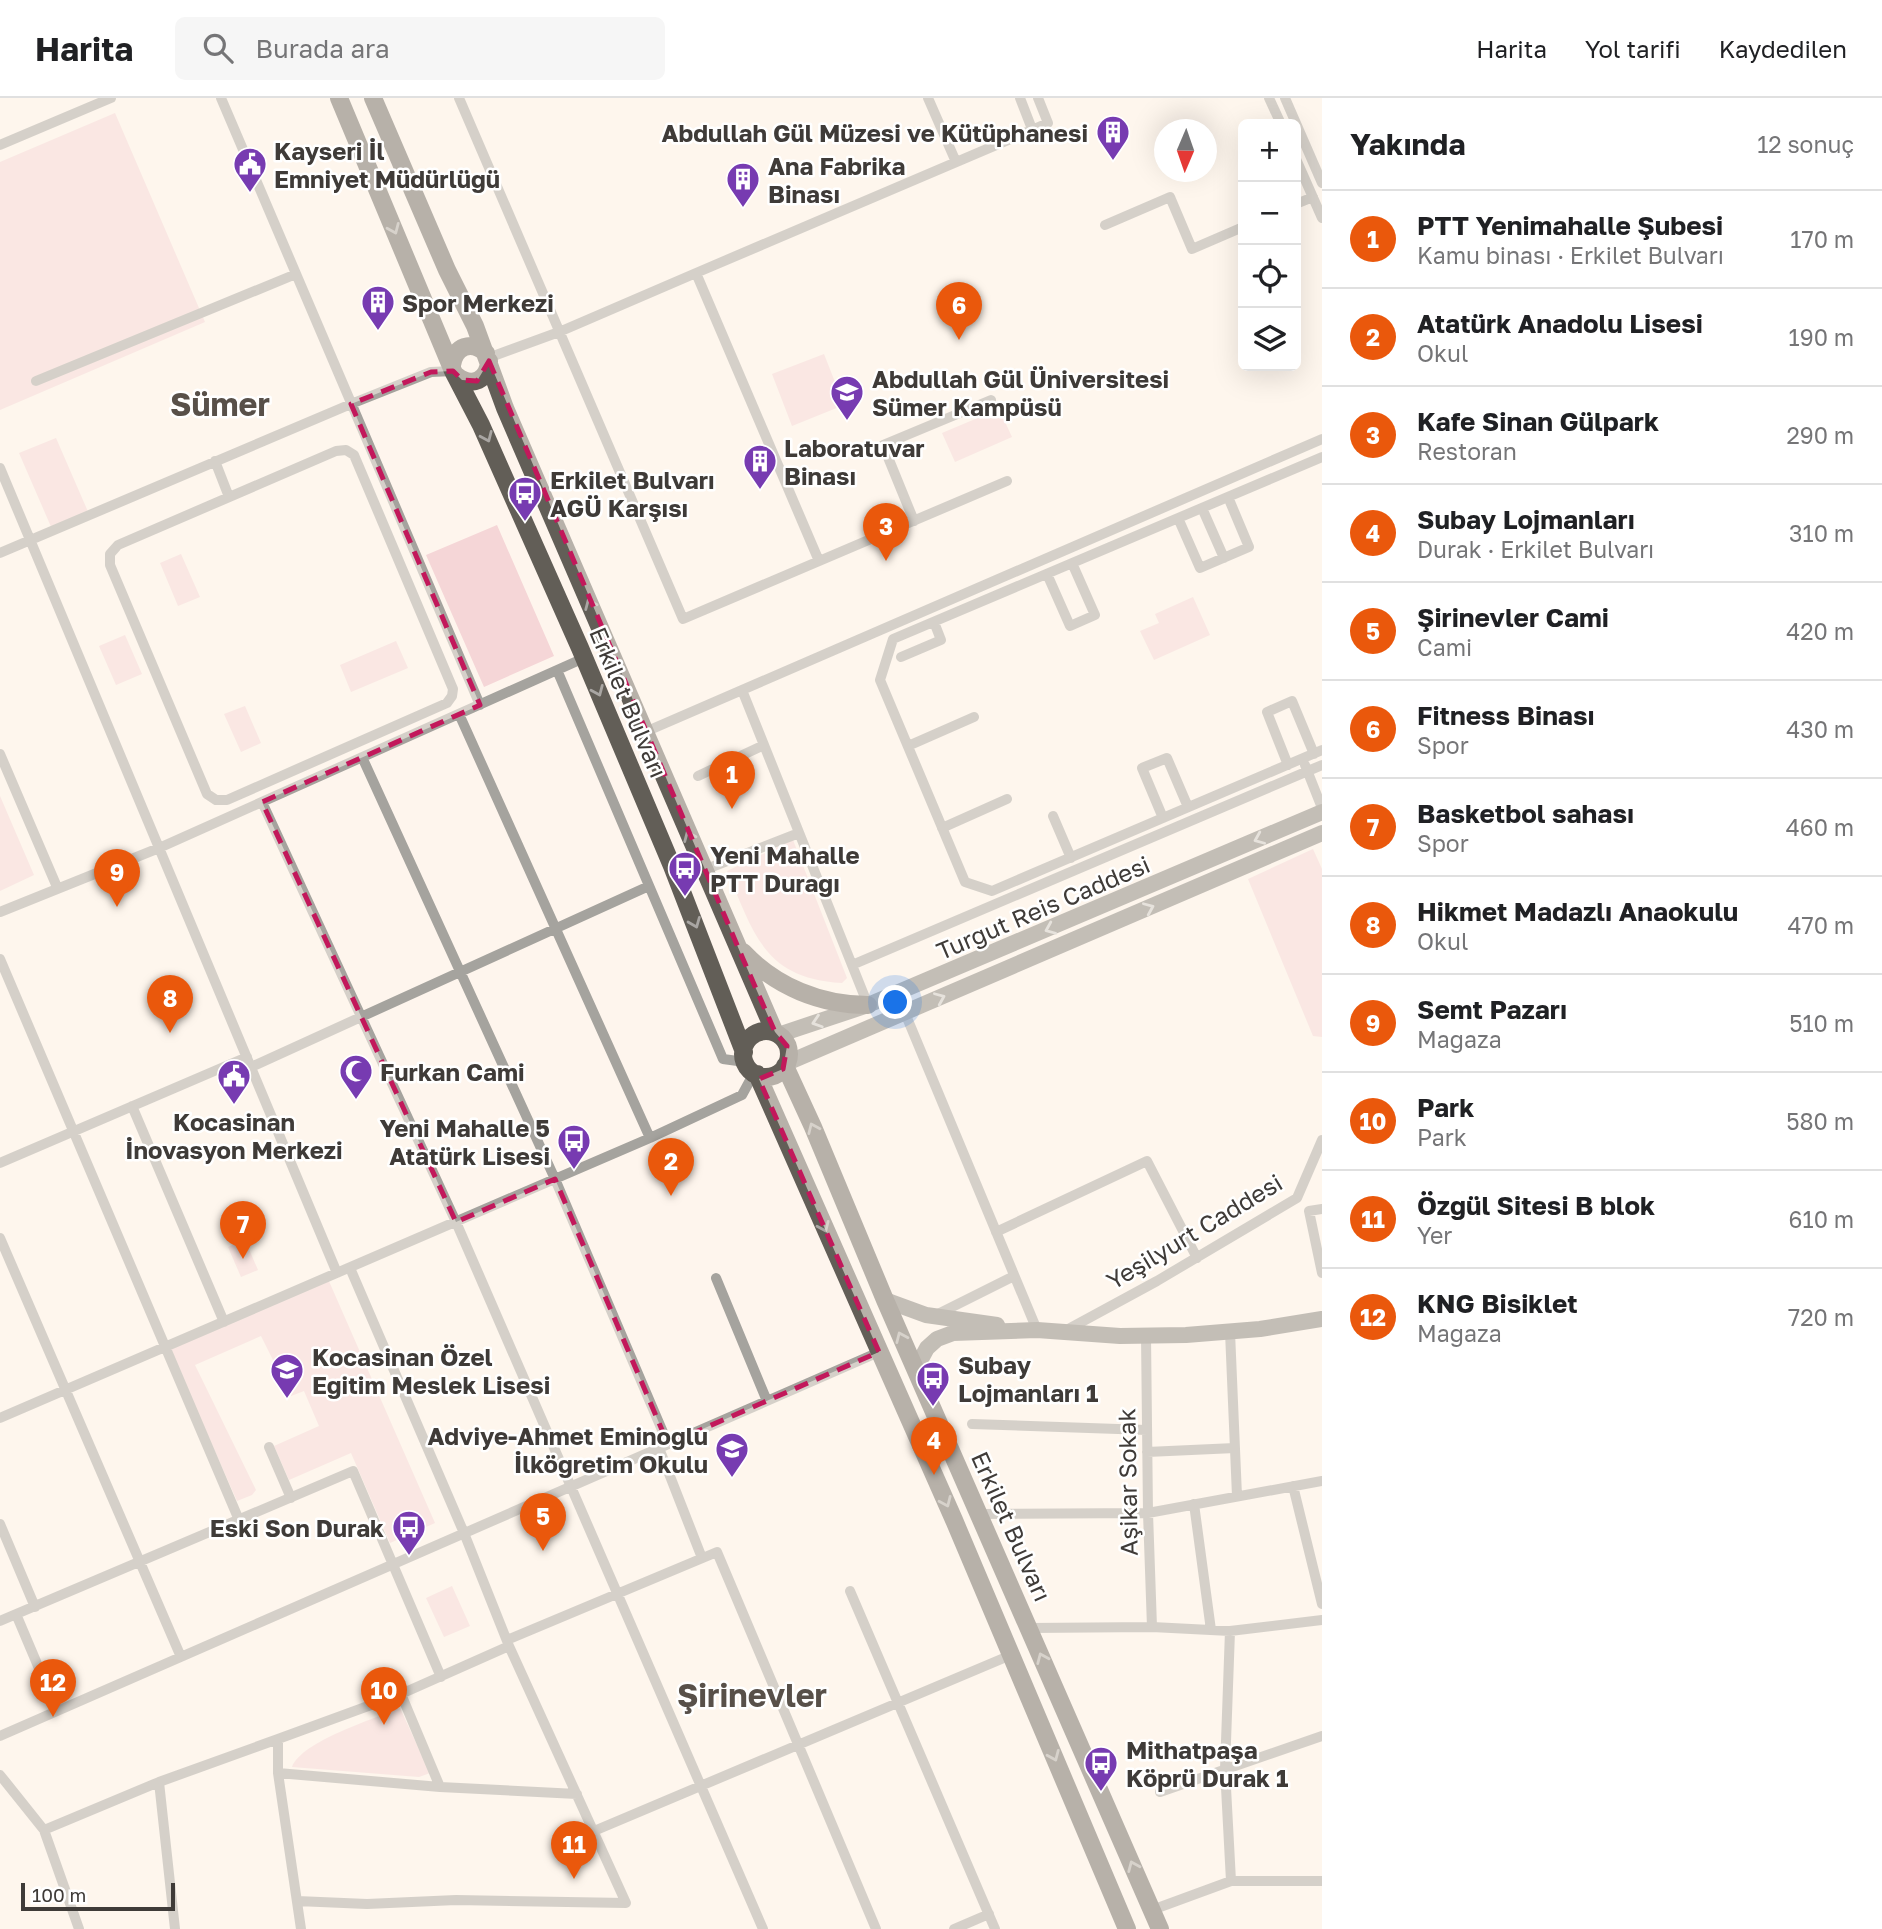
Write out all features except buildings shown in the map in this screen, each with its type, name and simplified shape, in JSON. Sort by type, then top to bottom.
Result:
[{"type":"main road","name":"Erkilet Bulvarı","points":[[339,98],[454,370],[584,658],[685,898],[750,1065],[879,1352],[1127,1929]]},
{"type":"main road","name":"Erkilet Bulvarı","points":[[373,98],[447,270],[475,326],[505,408],[777,1034]]},
{"type":"main road","points":[[466,346],[475,346],[488,357],[488,371],[480,380],[467,382],[454,370],[456,353],[466,346]]},
{"type":"main road","points":[[736,943],[758,966],[799,992],[839,1003],[869,1005]]},
{"type":"main road","points":[[765,1031],[777,1034],[787,1046],[786,1064],[774,1075],[750,1065],[747,1042],[755,1034],[765,1031]]},
{"type":"main road","name":"Erkilet Bulvarı","points":[[786,1064],[885,1300],[1160,1929]]},
{"type":"street","points":[[0,145],[111,98]]},
{"type":"street","points":[[221,98],[480,705]]},
{"type":"street","points":[[459,98],[683,619],[1007,481]]},
{"type":"street","points":[[928,98],[956,162]]},
{"type":"street","points":[[1020,98],[1032,129]]},
{"type":"street","points":[[488,357],[559,332],[1048,123],[1038,98]]},
{"type":"street","points":[[1269,98],[1278,119]]},
{"type":"street","points":[[1288,99],[1322,181]]},
{"type":"street","points":[[1301,170],[1322,218]]},
{"type":"street","points":[[1105,225],[1170,197],[1192,248],[1238,229]]},
{"type":"street","points":[[1301,202],[1313,197]]},
{"type":"street","points":[[696,273],[819,561]]},
{"type":"street","points":[[36,381],[296,274]]},
{"type":"street","points":[[0,553],[351,404],[431,372],[454,370]]},
{"type":"street","points":[[914,521],[883,445],[991,400]]},
{"type":"street","points":[[645,732],[1322,439]]},
{"type":"street","points":[[339,450],[352,453],[453,693],[447,702],[220,801],[207,794],[110,565],[109,557],[118,545],[229,497],[339,450]]},
{"type":"street","points":[[1313,754],[992,891],[965,882],[880,680],[893,639],[1322,457]]},
{"type":"street","points":[[215,461],[229,497]]},
{"type":"street","points":[[0,468],[337,1273]]},
{"type":"street","points":[[1178,518],[1200,568],[1224,558],[1249,547],[1228,497]]},
{"type":"street","points":[[1202,508],[1224,558]]},
{"type":"street","points":[[1047,574],[1070,626],[1095,615],[1072,563]]},
{"type":"street","points":[[901,657],[941,640],[933,622]]},
{"type":"street","points":[[0,912],[159,848],[584,658]]},
{"type":"street","points":[[0,1418],[650,1138],[742,1095],[750,1065],[723,1059],[557,670]]},
{"type":"street","points":[[742,690],[869,1005]]},
{"type":"street","points":[[1288,765],[1267,712],[1292,701],[1313,754],[1308,771],[1322,810]]},
{"type":"street","points":[[459,714],[650,1138]]},
{"type":"street","points":[[908,746],[974,717]]},
{"type":"street","points":[[698,776],[764,745]]},
{"type":"street","points":[[0,754],[57,887]]},
{"type":"street","points":[[362,757],[555,1179],[664,1446],[702,1558]]},
{"type":"street","points":[[1163,818],[1142,768],[1167,758],[1188,807]]},
{"type":"street","points":[[852,965],[1322,765]]},
{"type":"street","points":[[942,828],[1007,799]]},
{"type":"street","points":[[262,802],[456,1222],[763,1929]]},
{"type":"street","name":"Turgut Reis Caddesi","points":[[777,1034],[869,1005],[1322,810]]},
{"type":"street","points":[[1054,816],[1071,858]]},
{"type":"street","points":[[704,870],[799,833]]},
{"type":"street","name":"Turgut Reis Caddesi","points":[[786,1064],[1321,837]]},
{"type":"street","points":[[0,1163],[132,1106],[361,1017],[649,886]]},
{"type":"street","points":[[0,959],[239,1520]]},
{"type":"street","points":[[905,1013],[1037,1330]]},
{"type":"street","points":[[132,1106],[224,1322]]},
{"type":"street","name":"Yeşilyurt Caddesi","points":[[1060,1333],[1196,1258],[1297,1198],[1322,1140]]},
{"type":"street","points":[[996,1233],[1147,1161],[1196,1258]]},
{"type":"street","points":[[1297,1198],[1310,1211],[1322,1273]]},
{"type":"street","points":[[1310,1211],[1322,1209]]},
{"type":"street","points":[[0,1238],[181,1657]]},
{"type":"street","points":[[297,1901],[367,1904],[444,1900],[625,1903],[508,1643],[464,1533],[350,1268]]},
{"type":"street","points":[[934,1316],[1014,1276]]},
{"type":"street","points":[[716,1278],[767,1401]]},
{"type":"street","points":[[885,1300],[934,1316],[1060,1333],[1146,1336],[1230,1332],[1322,1319]]},
{"type":"street","points":[[918,1376],[923,1354],[932,1342],[942,1336],[953,1333],[1037,1330]]},
{"type":"street","points":[[1230,1332],[1237,1496]]},
{"type":"street","name":"Aşikar Sokak","points":[[1146,1336],[1152,1627]]},
{"type":"street","points":[[0,1735],[879,1352]]},
{"type":"street","points":[[972,1424],[1147,1430]]},
{"type":"street","points":[[269,1447],[291,1498]]},
{"type":"street","points":[[1147,1452],[1234,1448]]},
{"type":"street","points":[[0,1621],[354,1471],[441,1676]]},
{"type":"street","points":[[980,1514],[1148,1513],[1322,1481]]},
{"type":"street","points":[[1293,1486],[1322,1604]]},
{"type":"street","points":[[1195,1504],[1211,1630]]},
{"type":"street","points":[[0,1524],[35,1606]]},
{"type":"street","points":[[44,1830],[159,1782],[401,1694],[618,1593],[717,1552],[876,1929]]},
{"type":"street","points":[[850,1591],[995,1929]]},
{"type":"street","points":[[16,1614],[57,1711]]},
{"type":"street","points":[[1030,1628],[1152,1627],[1230,1631],[1322,1620]]},
{"type":"street","points":[[1230,1631],[1225,1769],[1231,1881]]},
{"type":"street","points":[[594,1831],[1010,1655]]},
{"type":"street","points":[[401,1694],[440,1787]]},
{"type":"street","points":[[1160,1792],[1322,1736]]},
{"type":"street","points":[[278,1739],[278,1773],[301,1929]]},
{"type":"street","points":[[278,1773],[440,1787],[577,1794]]},
{"type":"street","points":[[0,1775],[44,1830],[79,1929]]},
{"type":"street","points":[[159,1782],[175,1929]]},
{"type":"street","points":[[1152,1910],[1231,1881],[1322,1881]]},
{"type":"street","points":[[954,1929],[989,1914]]},
{"type":"highlighted area","points":[[489,361],[743,959],[775,1032],[787,1046],[783,1069],[759,1079],[879,1352],[668,1444],[555,1179],[456,1222],[262,802],[480,705],[351,404],[431,372],[453,371],[462,380],[477,381]]},
{"type":"shaded area","points":[[115,113],[205,322],[0,410],[0,162]]},
{"type":"shaded area","points":[[824,354],[844,405],[792,426],[772,374]]},
{"type":"shaded area","points":[[999,409],[1012,437],[955,462],[942,433]]},
{"type":"shaded area","points":[[56,438],[89,514],[52,529],[19,453]]},
{"type":"shaded area","points":[[497,525],[554,656],[484,687],[426,555]]},
{"type":"shaded area","points":[[181,554],[200,597],[178,606],[160,563]]},
{"type":"shaded area","points":[[1193,597],[1210,635],[1154,660],[1140,631],[1159,623],[1155,614]]},
{"type":"shaded area","points":[[125,635],[142,674],[116,685],[99,646]]},
{"type":"shaded area","points":[[396,641],[408,668],[351,692],[340,665]]},
{"type":"shaded area","points":[[245,706],[261,743],[241,752],[224,714]]},
{"type":"shaded area","points":[[0,796],[34,875],[0,891]]},
{"type":"shaded area","points":[[793,840],[847,978],[842,983],[815,979],[778,962],[754,932],[727,871]]},
{"type":"shaded area","points":[[1313,849],[1322,869],[1322,1037],[1313,1036],[1248,879]]},
{"type":"shaded area","points":[[245,1240],[258,1270],[241,1277],[228,1247]]},
{"type":"shaded area","name":"Kocasinan Özel Eğitim Meslek Lisesi","points":[[328,1279],[435,1523],[390,1543],[351,1453],[289,1480],[274,1446],[319,1426],[304,1391],[291,1396],[261,1336],[195,1365],[256,1490],[252,1495],[237,1501],[169,1348]]},
{"type":"shaded area","points":[[452,1586],[470,1626],[444,1637],[426,1598]]},
{"type":"shaded area","points":[[400,1708],[430,1773],[419,1777],[292,1767],[298,1757],[309,1748]]},
{"type":"place","name":"Abdullah Gül Müzesi ve Kütüphanesi","points":[[1113,162]]},
{"type":"place","name":"Kayseri İl Emniyet Müdürlüğü","points":[[250,194]]},
{"type":"place","name":"Ana Fabrika Binası","points":[[743,209]]},
{"type":"place","name":"Spor Merkezi","points":[[378,332]]},
{"type":"place","name":"Fitness Binası","points":[[959,340]]},
{"type":"place","name":"Abdullah Gül Üniversitesi Sümer Kampüsü","points":[[847,422]]},
{"type":"place","name":"Laboratuvar Binası","points":[[760,491]]},
{"type":"place","name":"Erkilet Bulvarı AGÜ Karşısı","points":[[525,523]]},
{"type":"place","name":"Kafe Sinan Gülpark","points":[[886,561]]},
{"type":"place","name":"PTT Yenimahalle Şubesi","points":[[732,809]]},
{"type":"place","name":"Yeni Mahalle PTT Durağı","points":[[685,898]]},
{"type":"place","name":"Semt Pazarı","points":[[117,907]]},
{"type":"place","name":"Hikmet Madazlı Anaokulu","points":[[170,1033]]},
{"type":"place","name":"Furkan Cami","points":[[356,1101]]},
{"type":"place","name":"Kocasinan İnovasyon Merkezi","points":[[234,1106]]},
{"type":"place","name":"Yeni Mahalle 5 Atatürk Lisesi","points":[[574,1171]]},
{"type":"place","name":"Atatürk Anadolu Lisesi","points":[[671,1196]]},
{"type":"place","name":"Basketbol sahası","points":[[243,1259]]},
{"type":"place","name":"Kocasinan Özel Eğitim Meslek Lisesi","points":[[287,1400]]},
{"type":"place","name":"Subay Lojmanları 1","points":[[933,1408]]},
{"type":"place","name":"Subay Lojmanları","points":[[934,1475]]},
{"type":"place","name":"Adviye-Ahmet Eminoğlu İlköğretim Okulu","points":[[732,1479]]},
{"type":"place","name":"Şirinevler Cami","points":[[543,1551]]},
{"type":"place","name":"Eski Son Durak","points":[[409,1557]]},
{"type":"place","name":"KNG Bisiklet","points":[[53,1717]]},
{"type":"place","name":"Park","points":[[384,1725]]},
{"type":"place","name":"Mithatpaşa Köprü Durak 1","points":[[1101,1793]]},
{"type":"place","name":"Özgül Sitesi B blok","points":[[574,1879]]},
{"type":"district","name":"Sümer","points":[[220,404]]},
{"type":"district","name":"Şirinevler","points":[[752,1695]]}]
